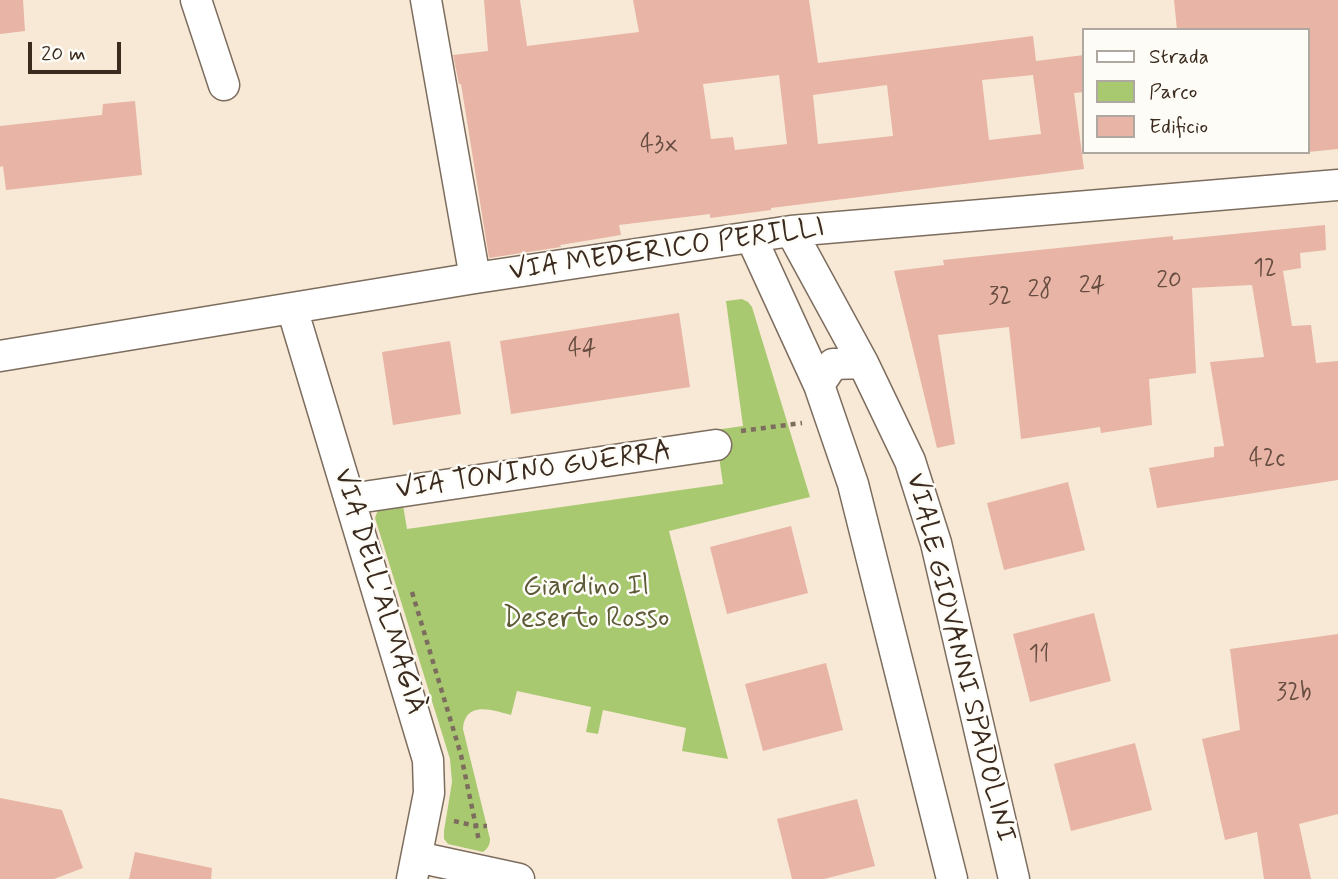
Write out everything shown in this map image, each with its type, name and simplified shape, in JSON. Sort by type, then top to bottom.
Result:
[{"type":"street","points":[[196,0],[224,85]]},
{"type":"street","points":[[426,0],[475,278]]},
{"type":"street","name":"VIA MEDERICO PERILLI","points":[[0,356],[475,278],[792,231],[1338,185]]},
{"type":"street","name":"VIALE GIOVANNI SPADOLINI","points":[[792,231],[863,363],[910,461],[936,543],[1014,879]]},
{"type":"street","points":[[751,237],[819,385],[853,484],[952,879]]},
{"type":"street","name":"VIA DELL'ALMAGIÀ","points":[[292,308],[428,760],[429,793],[414,868]]},
{"type":"street","points":[[819,385],[833,364],[863,363]]},
{"type":"street","name":"VIA TONINO GUERRA","points":[[351,499],[716,445]]},
{"type":"street","points":[[414,868],[519,879]]},
{"type":"path","points":[[716,445],[716,435],[802,423]]},
{"type":"path","points":[[449,820],[487,826]]},
{"type":"green space","name":"Giardino Il Deserto Rosso","points":[[742,299],[752,307],[810,497],[669,531],[728,759],[682,751],[686,728],[603,710],[598,734],[586,732],[591,707],[517,691],[511,715],[481,709],[474,711],[465,720],[463,729],[490,839],[489,845],[483,852],[448,844],[444,839],[444,831],[452,782],[450,759],[375,518],[379,507],[403,505],[407,529],[723,484],[715,430],[743,426],[726,301]]},
{"type":"building","points":[[0,0],[23,0],[25,31],[0,34]]},
{"type":"building","points":[[484,0],[520,0],[527,46],[639,32],[633,0],[809,0],[818,63],[1033,36],[1036,61],[1082,55],[1082,92],[1074,93],[1084,169],[710,218],[710,214],[619,225],[621,235],[489,258],[461,84],[453,55],[488,51]],"holes":[[[779,75],[787,144],[735,150],[733,137],[711,139],[703,84]],[[1033,75],[1041,134],[989,140],[982,80]],[[887,85],[893,136],[818,144],[813,95]]]},
{"type":"building","points":[[1174,0],[1338,0],[1338,149],[1310,152],[1310,28],[1177,28]]},
{"type":"building","points":[[135,101],[142,175],[6,190],[3,166],[0,167],[0,126],[102,115],[103,104]]},
{"type":"building","points":[[1325,225],[1326,250],[1300,253],[1301,268],[1283,271],[1292,326],[1311,325],[1316,363],[1338,361],[1338,480],[1157,508],[1149,468],[1214,457],[1214,447],[1224,446],[1210,362],[1264,357],[1252,285],[1192,288],[1196,373],[1149,379],[1152,425],[1101,433],[1100,427],[1021,439],[1009,327],[938,335],[955,444],[937,448],[894,271],[944,265],[943,260],[1173,236],[1173,240]]},
{"type":"building","points":[[679,313],[690,387],[511,414],[500,341]]},
{"type":"building","points":[[450,341],[461,414],[393,425],[382,352]]},
{"type":"building","points":[[1068,482],[1085,550],[1004,570],[987,503]]},
{"type":"building","points":[[791,526],[808,593],[727,614],[710,547]]},
{"type":"building","points":[[1094,613],[1111,681],[1030,702],[1013,634]]},
{"type":"building","points":[[1338,634],[1338,814],[1299,824],[1311,879],[1264,879],[1257,832],[1225,840],[1202,739],[1240,730],[1230,649]]},
{"type":"building","points":[[826,663],[843,730],[763,751],[745,684]]},
{"type":"building","points":[[1135,743],[1152,810],[1071,831],[1054,764]]},
{"type":"building","points":[[0,798],[62,810],[83,868],[54,879],[0,879]]},
{"type":"building","points":[[857,799],[875,866],[824,879],[792,879],[777,819]]},
{"type":"building","points":[[135,852],[212,868],[211,879],[129,879]]}]
